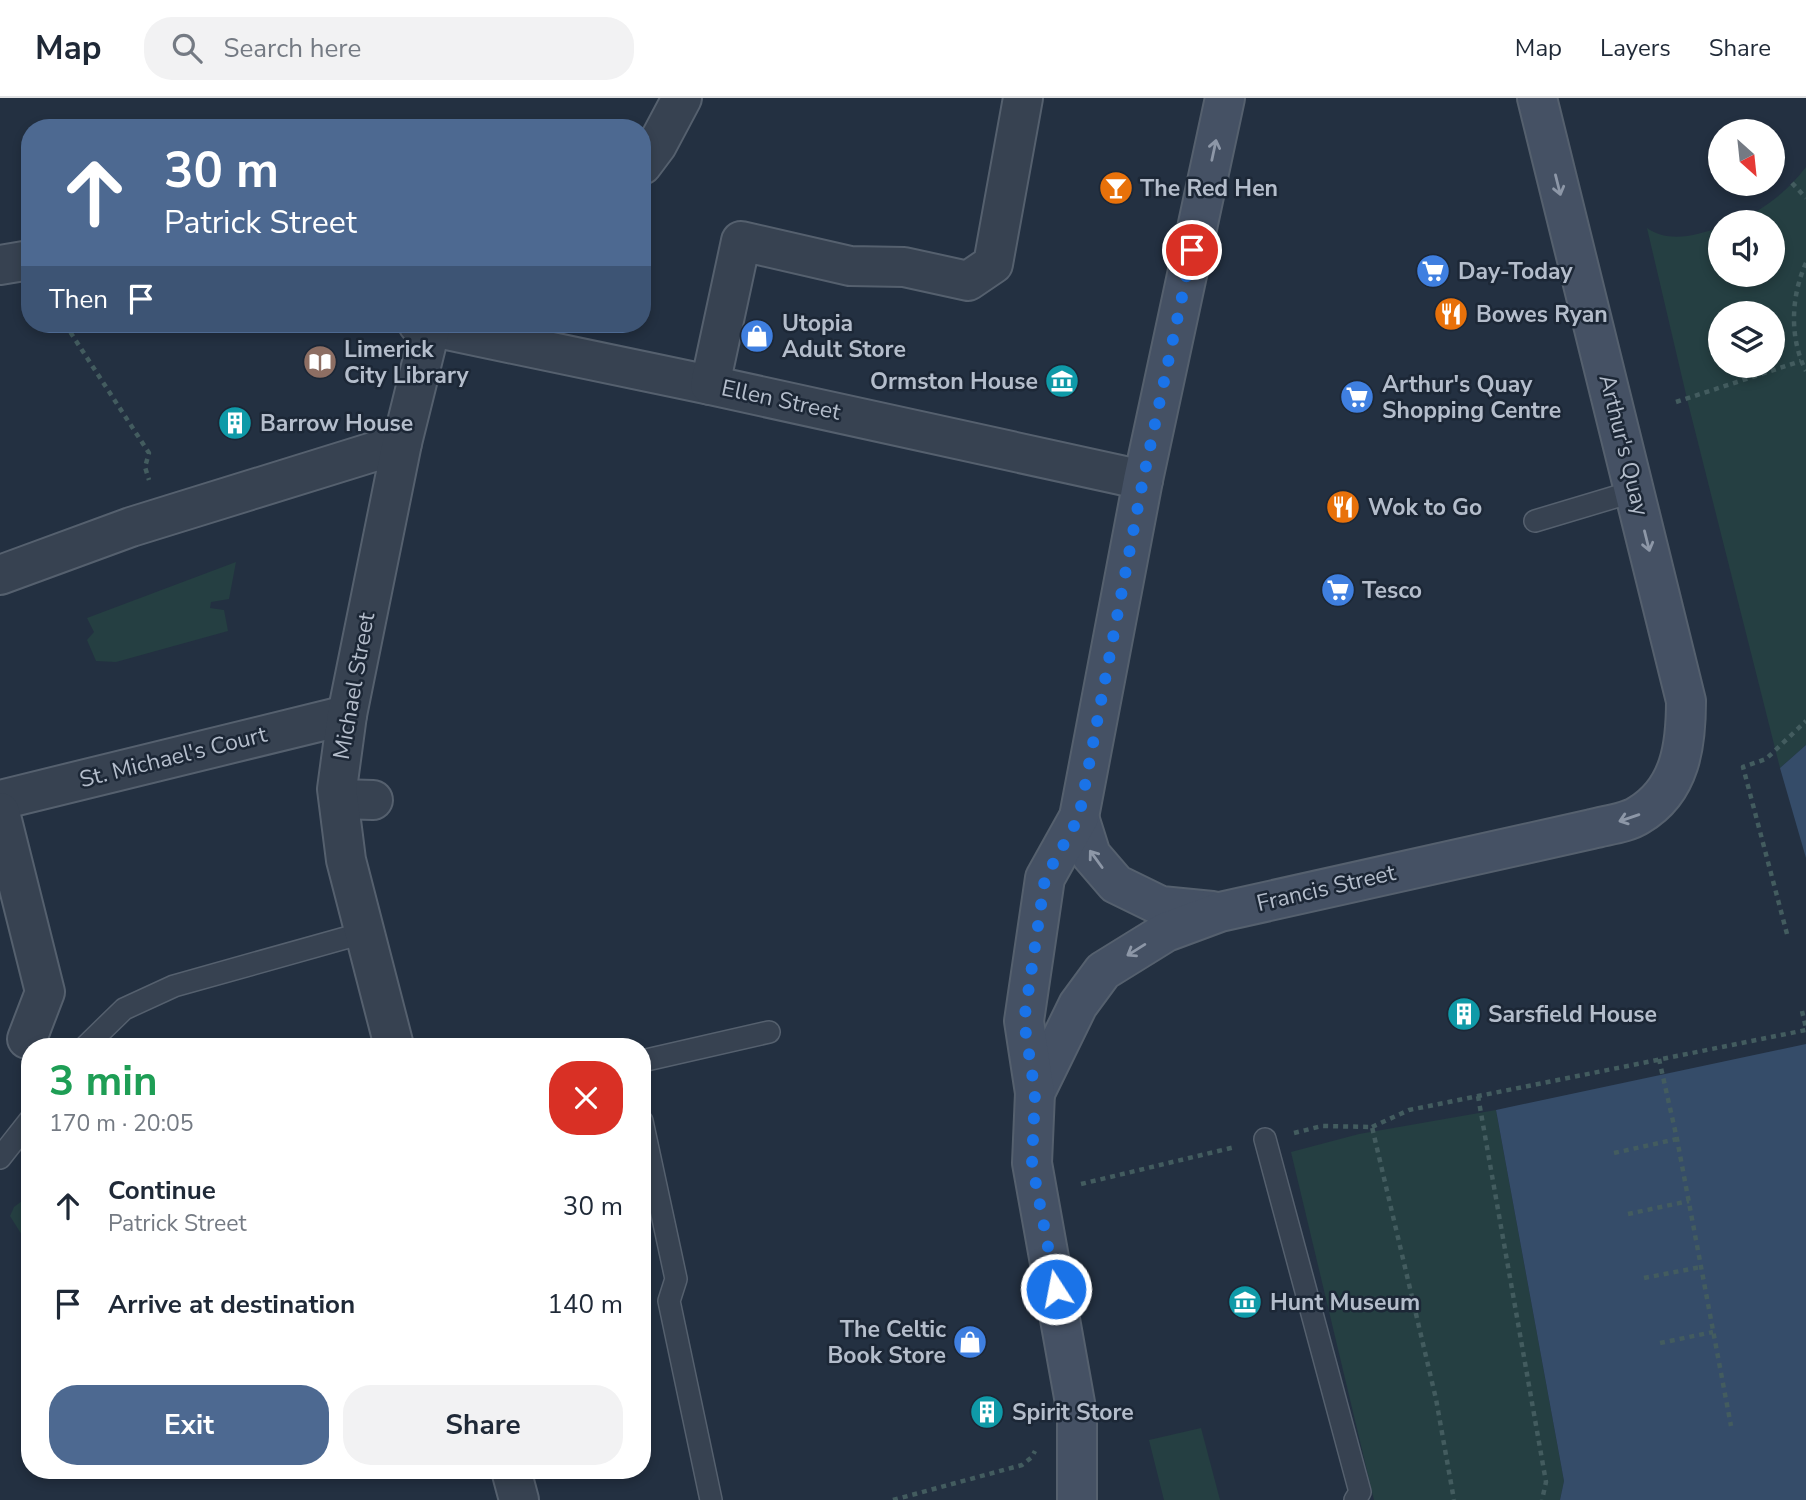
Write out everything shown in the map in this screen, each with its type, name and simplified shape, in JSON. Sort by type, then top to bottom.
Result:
[{"type":"main road","points":[[1077,1500],[1077,1414],[1032,1163],[1035,1093],[1024,1021],[1045,878],[1079,817],[1143,480],[1225,98]]},
{"type":"main road","name":"Arthur's Quay","points":[[1544,105],[1686,701],[1686,737],[1678,772]]},
{"type":"main road","name":"Francis Street","points":[[1035,1093],[1078,1005],[1103,971],[1166,932],[1220,912],[1592,829],[1638,816],[1660,797],[1678,772]]},
{"type":"main road","points":[[1079,817],[1091,855],[1116,884],[1161,906],[1220,912]]},
{"type":"street","points":[[651,153],[682,98]]},
{"type":"street","points":[[710,385],[741,241],[850,266],[904,267],[968,281],[993,264],[1023,98]]},
{"type":"street","points":[[0,265],[21,262]]},
{"type":"street","name":"Michael Street","points":[[392,1038],[346,860],[356,800],[337,789],[346,715],[423,333]]},
{"type":"street","name":"Ellen Street","points":[[463,333],[1143,480]]},
{"type":"street","points":[[0,575],[131,527],[402,443]]},
{"type":"street","name":"St. Michael's Court","points":[[0,800],[346,715]]},
{"type":"street","points":[[0,812],[45,992],[27,1038]]},
{"type":"street","points":[[513,1479],[519,1500]]},
{"type":"lane","points":[[1535,521],[1635,491]]},
{"type":"lane","points":[[94,1038],[124,1009],[174,986],[363,933]]},
{"type":"lane","points":[[651,1059],[769,1032]]},
{"type":"lane","points":[[0,1158],[21,1131]]},
{"type":"lane","points":[[1265,1139],[1360,1492],[1355,1500]]},
{"type":"lane","points":[[651,1163],[676,1279],[669,1301],[711,1500]]},
{"type":"path","points":[[1792,183],[1806,198]]},
{"type":"path","points":[[1806,263],[1796,293],[1794,324],[1801,361],[1806,371]]},
{"type":"path","points":[[71,333],[149,453],[145,467],[153,489]]},
{"type":"path","points":[[1676,402],[1801,361]]},
{"type":"path","points":[[1787,934],[1744,767],[1766,760],[1806,721]]},
{"type":"path","points":[[1081,1184],[1322,1126],[1372,1126],[1409,1110],[1806,1029],[1802,1011]]},
{"type":"path","points":[[1659,1059],[1677,1139],[1731,1426]]},
{"type":"path","points":[[1478,1096],[1546,1482],[1542,1500]]},
{"type":"path","points":[[1372,1126],[1436,1399],[1454,1500]]},
{"type":"path","points":[[1615,1153],[1677,1139]]},
{"type":"path","points":[[1628,1214],[1689,1201]]},
{"type":"path","points":[[1644,1278],[1701,1267]]},
{"type":"path","points":[[1660,1343],[1713,1332]]},
{"type":"path","points":[[893,1500],[1022,1465],[1032,1457],[1039,1443]]},
{"type":"green space","points":[[1806,167],[1806,745],[1780,768],[1647,228],[1655,233],[1673,237],[1708,231],[1708,287],[1785,287],[1785,210],[1758,210],[1777,196],[1785,196],[1785,189]]},
{"type":"green space","points":[[236,562],[229,599],[211,602],[210,608],[224,610],[228,631],[116,662],[96,661],[87,640],[94,632],[87,618]]},
{"type":"green space","points":[[1496,1110],[1564,1481],[1560,1500],[1374,1500],[1291,1152],[1359,1134]]},
{"type":"green space","points":[[21,1202],[21,1234],[10,1216],[14,1207]]},
{"type":"green space","points":[[1201,1428],[1220,1500],[1164,1500],[1149,1440]]},
{"type":"water","points":[[1806,745],[1806,858],[1780,768]]},
{"type":"water","points":[[1806,1044],[1806,1500],[1560,1500],[1564,1481],[1496,1110]]},
{"type":"place","name":"The Red Hen","points":[[1116,188]]},
{"type":"place","name":"Day-Today","points":[[1433,271]]},
{"type":"place","name":"Bowes Ryan","points":[[1451,314]]},
{"type":"place","name":"Utopia Adult Store","points":[[757,336]]},
{"type":"place","name":"Limerick City Library","points":[[320,362]]},
{"type":"place","name":"Ormston House","points":[[1062,381]]},
{"type":"place","name":"Arthur's Quay Shopping Centre","points":[[1357,397]]},
{"type":"place","name":"Barrow House","points":[[235,423]]},
{"type":"place","name":"Wok to Go","points":[[1343,507]]},
{"type":"place","name":"Tesco","points":[[1338,590]]},
{"type":"place","name":"Sarsfield House","points":[[1464,1014]]},
{"type":"place","name":"Hunt Museum","points":[[1245,1302]]},
{"type":"place","name":"The Celtic Book Store","points":[[970,1342]]},
{"type":"place","name":"Spirit Store","points":[[987,1412]]},
{"type":"route","points":[[1056,1289],[1032,1163],[1035,1093],[1024,1021],[1045,878],[1079,817],[1143,480],[1192,250]]}]
